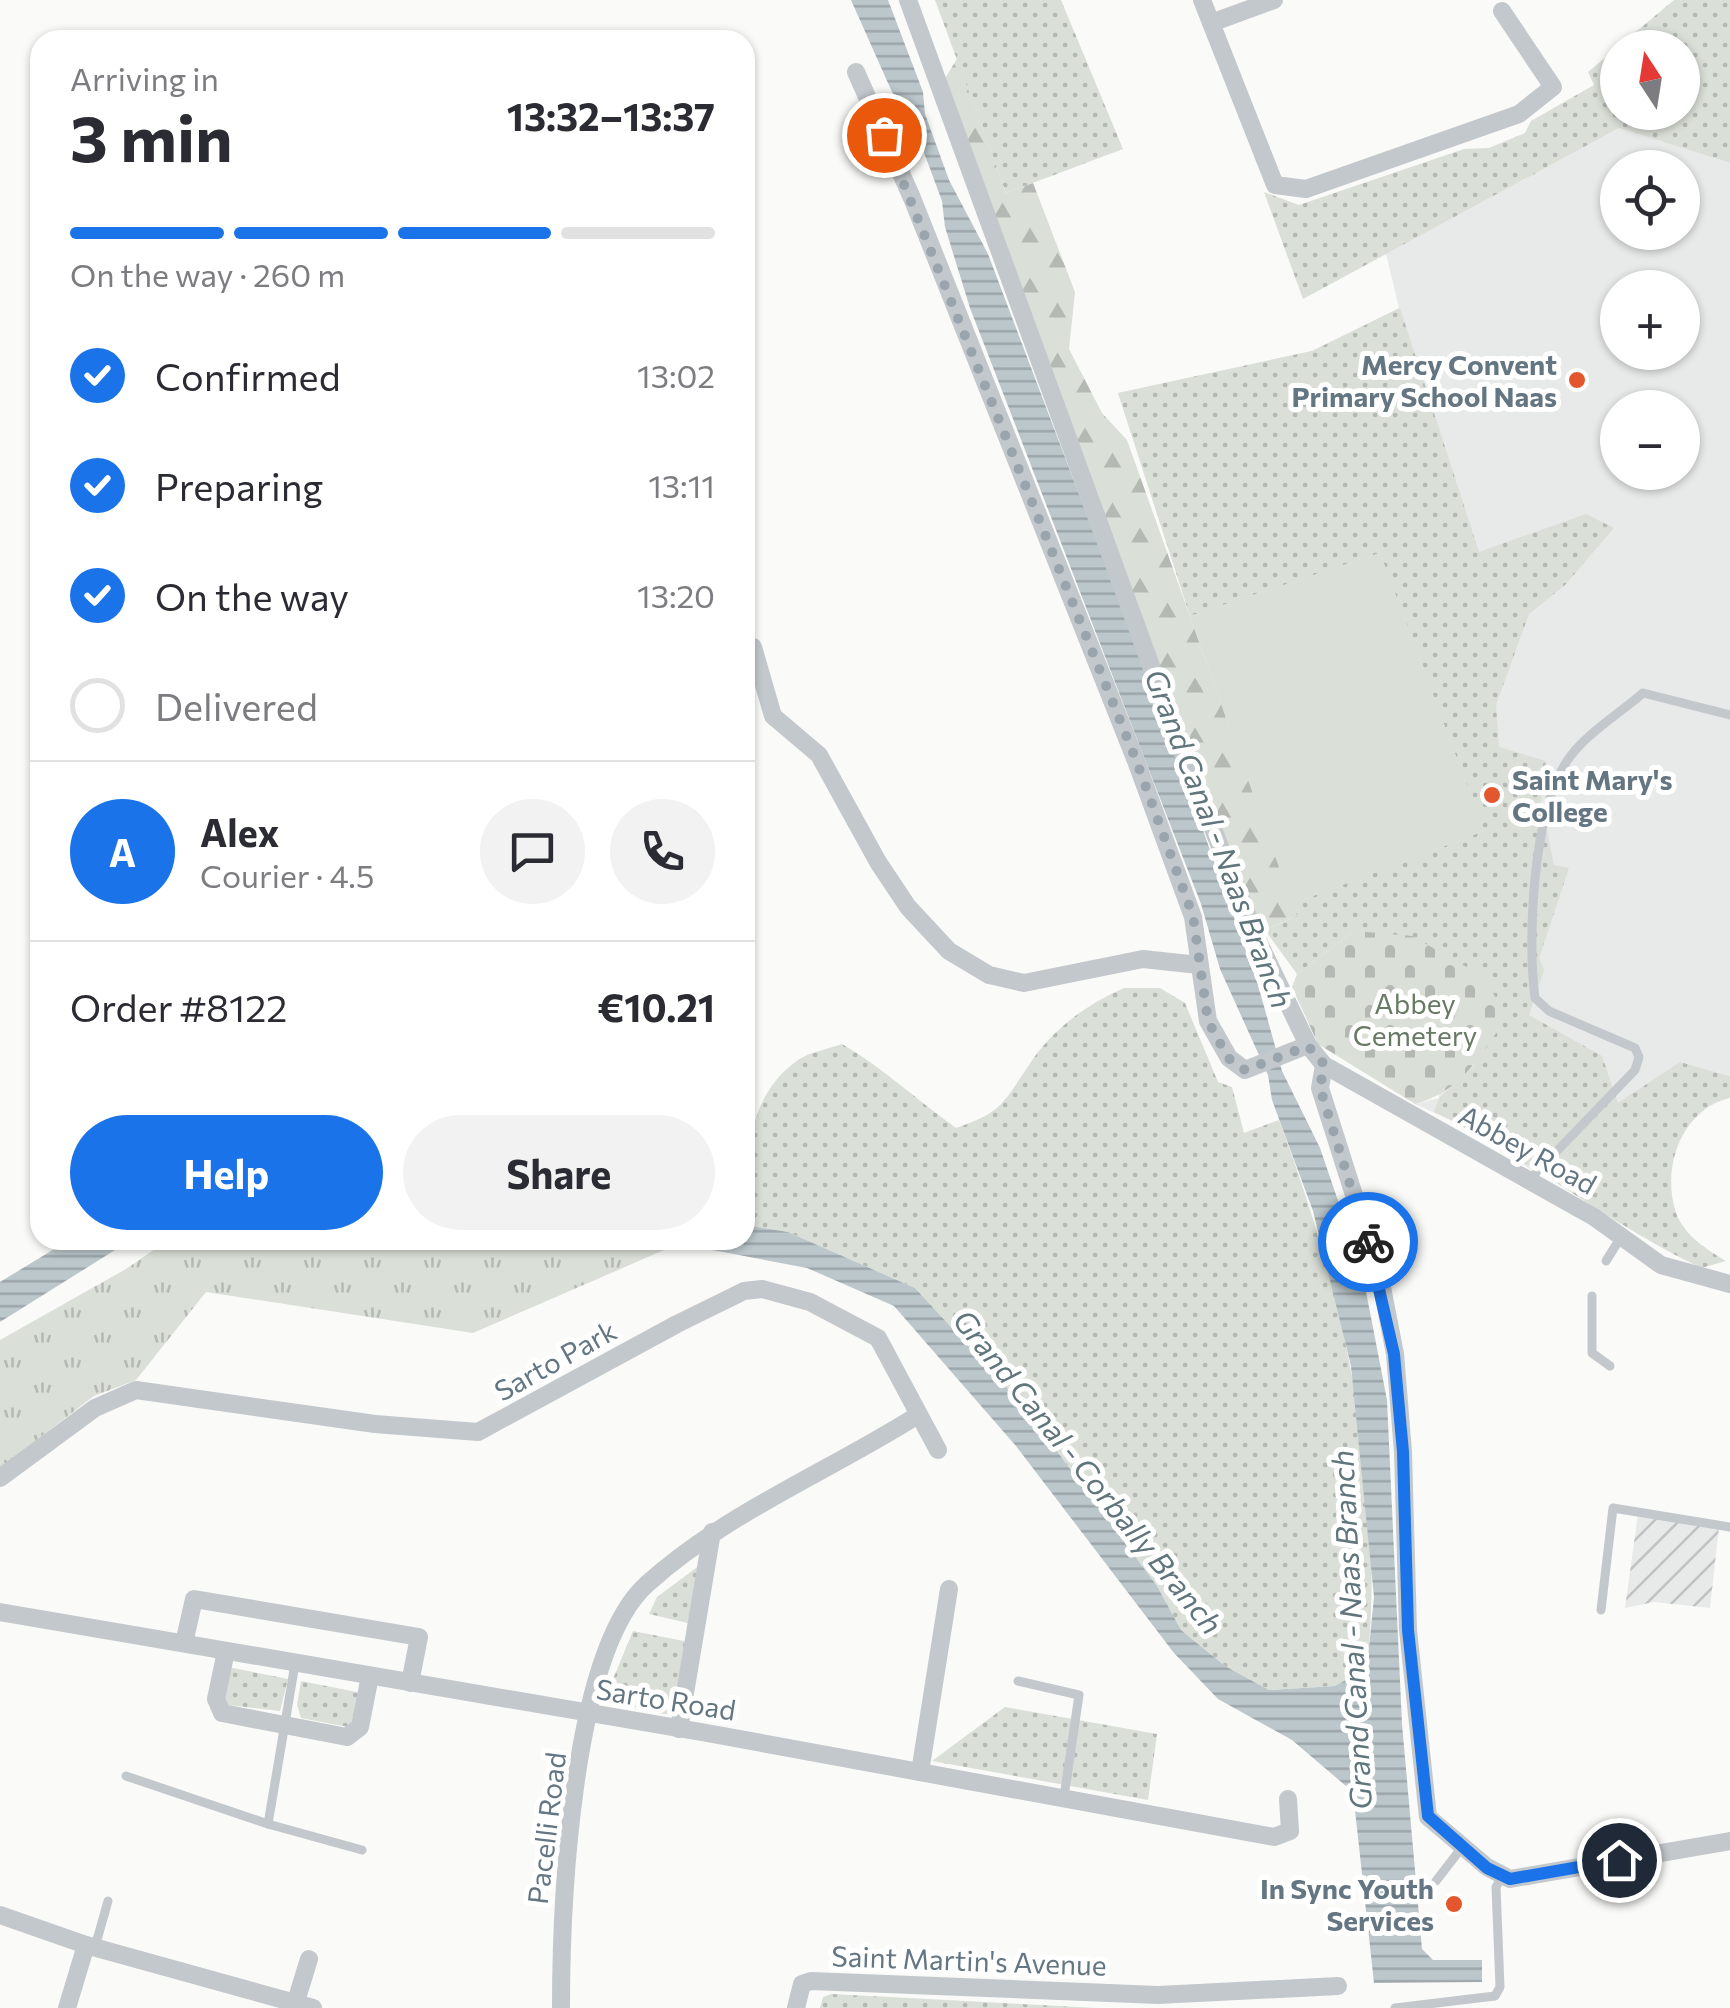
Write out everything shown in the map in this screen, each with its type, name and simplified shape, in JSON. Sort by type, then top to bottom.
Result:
[{"type":"street","name":"Abbey Road","points":[[908,0],[1172,724],[1286,988],[1301,1049],[1661,1264],[1730,1284]]},
{"type":"street","points":[[1202,0],[1275,185],[1306,189],[1520,114],[1552,88],[1502,11]]},
{"type":"street","points":[[1211,23],[1274,0]]},
{"type":"street","points":[[856,72],[912,198],[1136,760],[1193,916],[1208,1021],[1228,1058],[1245,1070],[1301,1049]]},
{"type":"street","points":[[755,654],[773,716],[819,756],[908,908],[949,950],[989,976],[1024,984],[1143,959],[1198,965]]},
{"type":"street","points":[[1324,1064],[1320,1088],[1380,1277],[1394,1354],[1403,1452],[1408,1630],[1417,1688],[1423,1800],[1428,1816],[1510,1879],[1730,1841]]},
{"type":"street","name":"Sarto Park","points":[[0,1478],[95,1408],[136,1390],[375,1424],[478,1432],[677,1324],[744,1291],[762,1289],[810,1302],[878,1338],[938,1450]]},
{"type":"street","points":[[589,1714],[601,1659],[624,1611],[645,1586],[712,1532],[918,1415]]},
{"type":"street","points":[[679,1729],[712,1532]]},
{"type":"street","points":[[920,1772],[949,1589]]},
{"type":"street","points":[[184,1643],[194,1599],[419,1637],[410,1683]]},
{"type":"street","name":"Sarto Road","points":[[0,1612],[1274,1837],[1290,1831],[1288,1799]]},
{"type":"street","points":[[226,1651],[216,1699],[222,1713],[347,1737],[360,1727],[370,1676]]},
{"type":"street","name":"Pacelli Road","points":[[562,2008],[563,1875],[589,1714]]},
{"type":"street","points":[[0,1915],[90,1946],[301,2006],[309,1959]]},
{"type":"street","points":[[67,2008],[90,1946]]},
{"type":"street","name":"Saint Martin's Avenue","points":[[796,2008],[802,1984],[811,1982],[1158,2002],[1338,1986]]},
{"type":"lane","points":[[1528,1182],[1635,1070],[1638,1056],[1635,1048],[1549,1011],[1535,998],[1528,946],[1532,900],[1553,787],[1568,758],[1643,694],[1730,715]]},
{"type":"lane","points":[[1606,1261],[1621,1237]]},
{"type":"lane","points":[[1592,1296],[1592,1353],[1610,1366]]},
{"type":"lane","points":[[1601,1610],[1613,1508],[1730,1526]]},
{"type":"lane","points":[[268,1824],[295,1664]]},
{"type":"lane","points":[[1018,1681],[1079,1695],[1064,1797]]},
{"type":"lane","points":[[126,1776],[268,1824],[362,1850]]},
{"type":"lane","points":[[1436,1881],[1463,1846]]},
{"type":"lane","points":[[1394,2008],[1495,1996],[1500,1987],[1496,1887],[1502,1876]]},
{"type":"lane","points":[[90,1946],[108,1901]]},
{"type":"shaded area","points":[[851,0],[888,0],[923,92],[925,114],[949,180],[988,254],[1152,687],[1258,985],[1282,1071],[1320,1148],[1362,1271],[1387,1400],[1402,1724],[1422,1949],[1433,1960],[1482,1960],[1482,1982],[1374,1983],[1353,1792],[1292,1740],[1218,1699],[1174,1653],[1016,1446],[894,1306],[807,1268],[712,1250],[755,1250],[755,1227],[788,1232],[915,1288],[1022,1404],[1157,1586],[1181,1630],[1225,1666],[1269,1690],[1335,1686],[1367,1668],[1374,1597],[1351,1366],[1313,1211],[1272,1100],[1268,1075],[1220,969],[1201,904],[970,308],[945,227],[942,201],[916,131],[892,92]]},
{"type":"shaded area","name":"Saint Mary's College","points":[[1615,130],[1689,150],[1600,150],[1600,250],[1700,250],[1700,154],[1730,163],[1730,1076],[1680,1062],[1538,1174],[1455,1122],[1415,1104],[1439,1098],[1412,936],[1354,931],[1297,916],[1190,616],[1118,393],[1312,351],[1399,308],[1386,254]]},
{"type":"shaded area","points":[[53,1250],[115,1250],[0,1322],[0,1282]]},
{"type":"shaded area","points":[[1638,1514],[1719,1527],[1710,1608],[1654,1602],[1625,1608]]},
{"type":"green space","points":[[935,0],[1061,0],[1123,149],[1006,193]]},
{"type":"green space","points":[[1674,0],[1730,0],[1730,163],[1700,154],[1700,150],[1625,130],[1700,130],[1700,30],[1638,30]]},
{"type":"green space","points":[[957,59],[1006,193],[1033,183],[1075,292],[1069,349],[1102,413],[1127,440],[1297,916],[1249,937],[944,80]]},
{"type":"green space","points":[[1600,62],[1600,130],[1615,130],[1303,299],[1264,192],[1299,205],[1464,149],[1489,148],[1525,133],[1531,121],[1594,85],[1588,72]]},
{"type":"green space","points":[[1400,308],[1479,552],[1586,514],[1614,528],[1565,585],[1529,614],[1496,705],[1499,747],[1546,761],[1541,802],[1554,865],[1569,868],[1539,958],[1544,970],[1529,1015],[1602,1056],[1618,1103],[1680,1062],[1730,1076],[1730,1098],[1713,1104],[1687,1128],[1679,1143],[1671,1178],[1676,1213],[1685,1229],[1726,1261],[1701,1268],[1434,1112],[1439,1098],[1475,1065],[1354,931],[1297,974],[1265,930],[1297,916],[1292,904],[1484,831],[1380,553],[1190,616],[1118,393],[1312,351]]},
{"type":"green space","points":[[1380,553],[1484,831],[1292,904],[1190,616]]},
{"type":"green space","name":"Abbey Cemetery","points":[[1354,931],[1412,936],[1482,976],[1499,1003],[1502,1024],[1466,1073],[1444,1092],[1415,1104],[1318,1044],[1292,987],[1297,974]]},
{"type":"green space","points":[[1124,988],[1160,988],[1185,1003],[1218,1082],[1232,1087],[1244,1133],[1279,1120],[1302,1186],[1323,1253],[1354,1390],[1365,1459],[1370,1529],[1367,1669],[1335,1686],[1269,1690],[1225,1666],[1181,1630],[1157,1586],[1022,1404],[915,1288],[788,1232],[755,1227],[755,1122],[767,1093],[798,1060],[842,1044],[956,1128],[993,1111],[1059,1029]]},
{"type":"green space","points":[[154,1250],[664,1250],[473,1333],[206,1292],[136,1380],[94,1396],[0,1468],[0,1340]]},
{"type":"green space","points":[[700,1565],[692,1624],[649,1614],[657,1597]]},
{"type":"green space","points":[[633,1631],[689,1642],[679,1716],[638,1708],[618,1690],[613,1679]]},
{"type":"green space","points":[[228,1667],[288,1679],[280,1711],[228,1705],[224,1700]]},
{"type":"green space","points":[[301,1681],[362,1693],[357,1720],[348,1727],[301,1718],[297,1705]]},
{"type":"green space","points":[[1005,1707],[1157,1734],[1148,1800],[932,1761]]},
{"type":"green space","points":[[831,1994],[1097,2008],[820,2008],[823,1997]]},
{"type":"way so far","points":[[884,135],[1136,760],[1193,916],[1208,1021],[1228,1058],[1245,1070],[1308,1046],[1324,1064],[1320,1088],[1368,1242]]},
{"type":"place","name":"Mercy Convent Primary School Naas","points":[[1577,380]]},
{"type":"place","name":"Saint Mary's College","points":[[1492,795]]},
{"type":"place","name":"In Sync Youth Services","points":[[1454,1904]]},
{"type":"route","points":[[1368,1242],[1380,1277],[1394,1354],[1403,1452],[1408,1630],[1417,1688],[1423,1800],[1428,1816],[1487,1868],[1510,1879],[1619,1860]]},
{"type":"water label","name":"Grand Canal - Naas Branch","points":[[1220,838]]},
{"type":"water label","name":"Grand Canal - Corbally Branch","points":[[1089,1471]]},
{"type":"water label","name":"Grand Canal - Naas Branch","points":[[1350,1630]]}]
